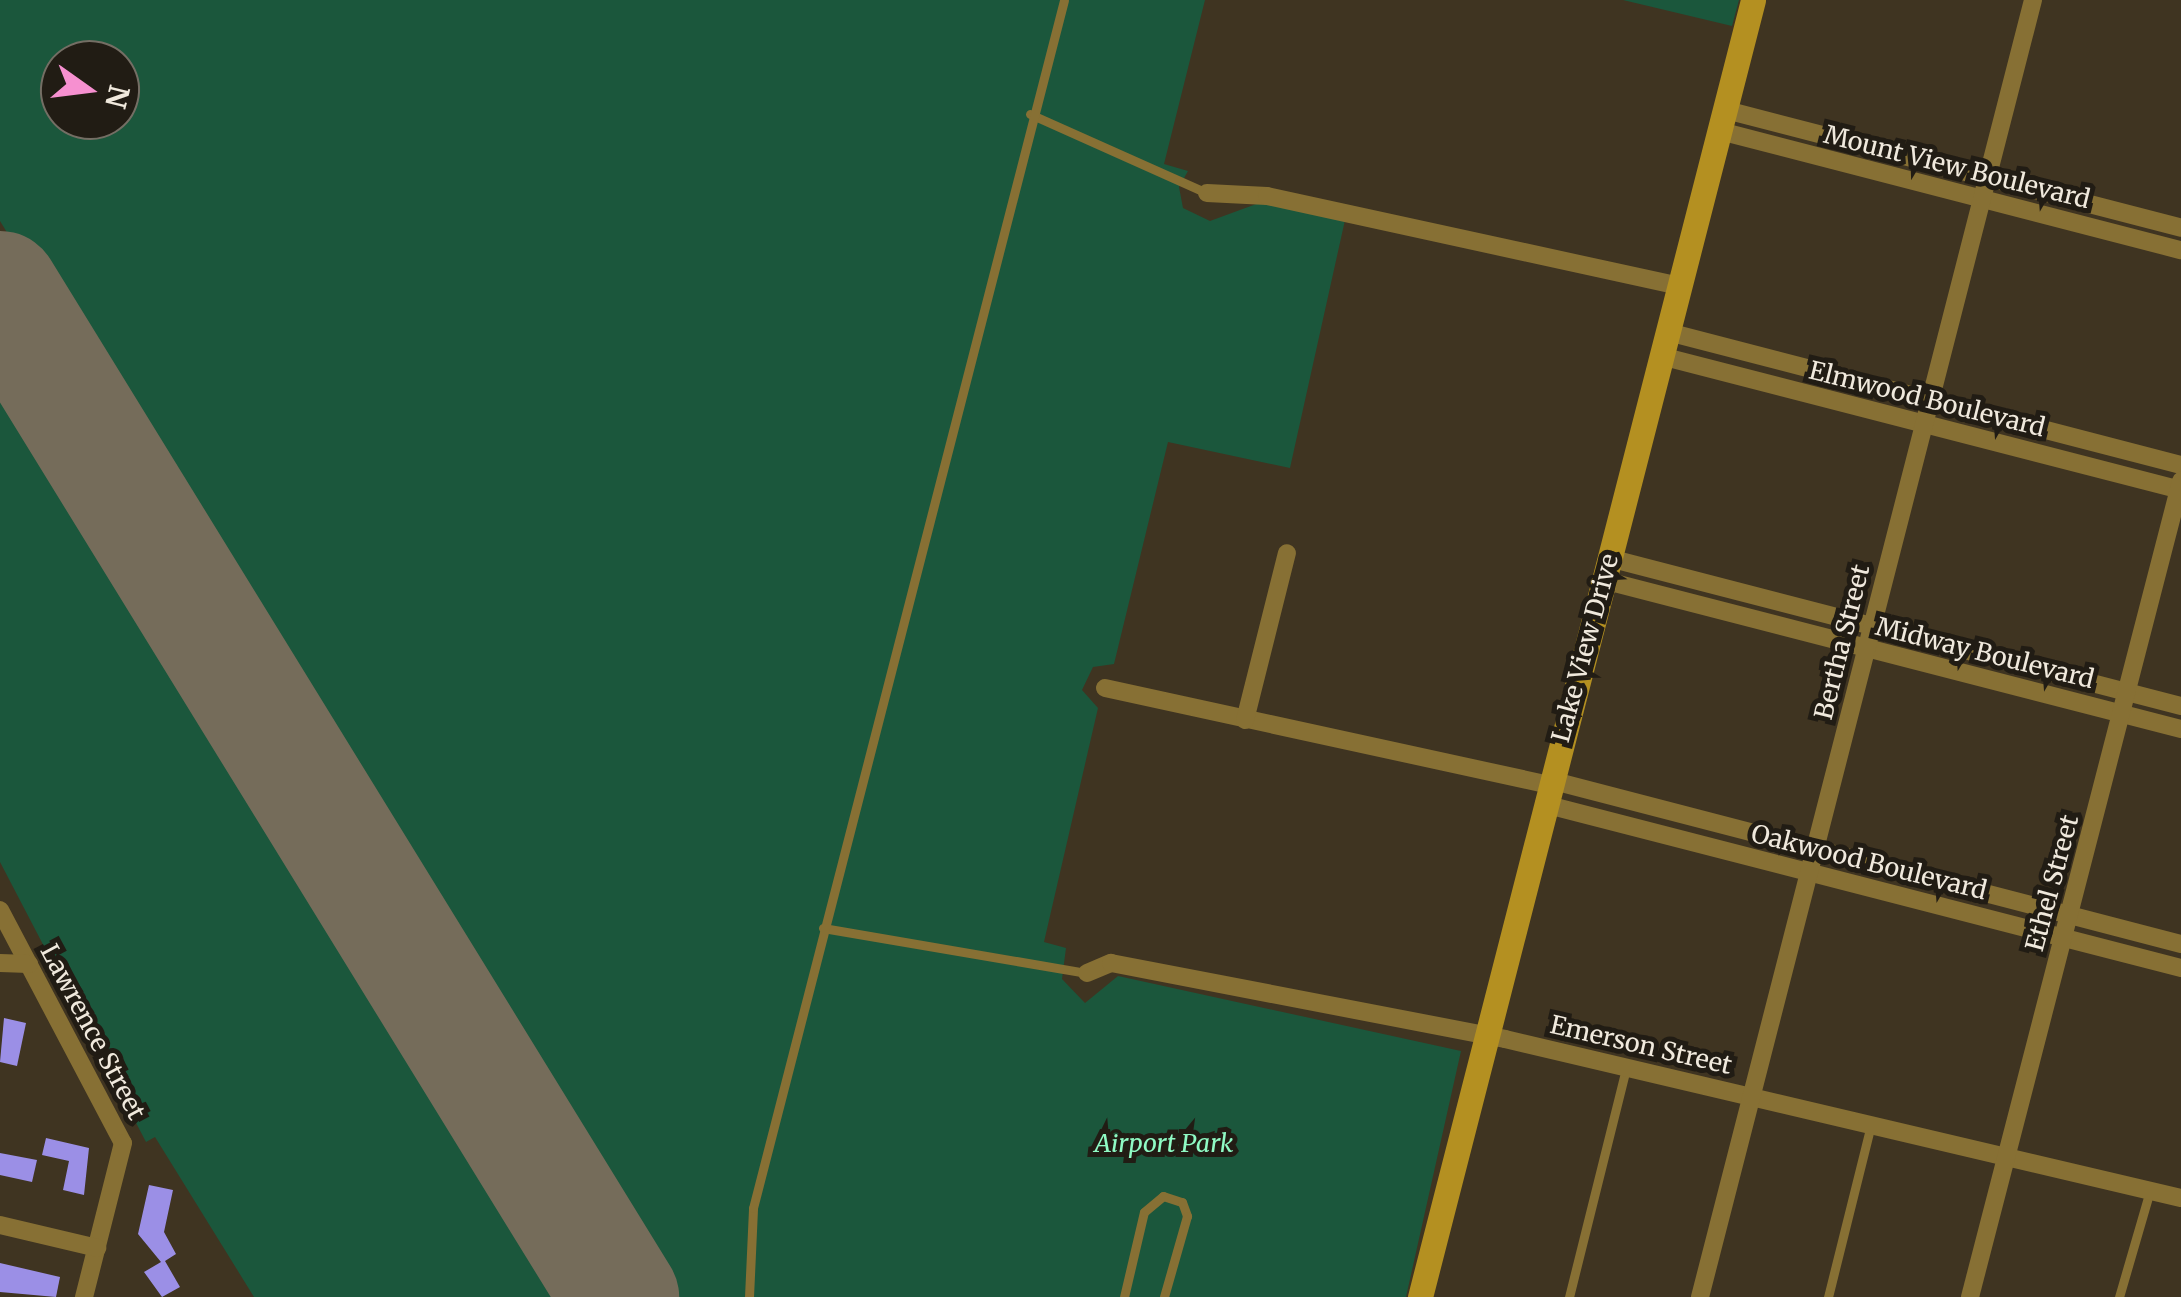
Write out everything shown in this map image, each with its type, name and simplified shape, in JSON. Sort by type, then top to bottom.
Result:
[{"type":"street","name":"Lake View Drive","points":[[1420,1297],[1753,0]]},
{"type":"street","name":"Bertha Street","points":[[1700,1297],[2033,0]]},
{"type":"street","name":"Mount View Boulevard","points":[[1723,121],[1987,178],[2181,228]]},
{"type":"street","name":"Mount View Boulevard","points":[[1723,121],[1982,199],[2181,250]]},
{"type":"street","points":[[1207,193],[1267,196],[1680,286]]},
{"type":"street","name":"Elmwood Boulevard","points":[[1664,344],[1930,400],[2181,465]]},
{"type":"street","name":"Elmwood Boulevard","points":[[1664,344],[1924,424],[2180,486]]},
{"type":"street","name":"Ethel Street","points":[[1970,1297],[2180,486]]},
{"type":"street","points":[[1245,720],[1287,553]]},
{"type":"street","name":"Midway Boulevard","points":[[1606,569],[1872,626],[2181,706]]},
{"type":"street","name":"Midway Boulevard","points":[[1606,569],[1867,648],[2181,729]]},
{"type":"street","name":"Oakwood Boulevard","points":[[1104,688],[1816,849],[2181,944]]},
{"type":"street","name":"Oakwood Boulevard","points":[[1548,790],[1810,872],[2181,968]]},
{"type":"street","name":"Lawrence Street","points":[[0,910],[122,1137],[96,1248],[92,1294]]},
{"type":"street","name":"Emerson Street","points":[[1087,973],[1111,963],[1484,1038],[2181,1198]]},
{"type":"street","points":[[0,964],[28,964]]},
{"type":"street","points":[[0,1225],[96,1248]]},
{"type":"lane","points":[[749,1297],[753,1208],[1030,114],[1064,0]]},
{"type":"lane","points":[[1030,114],[1207,193]]},
{"type":"lane","points":[[823,928],[1087,973]]},
{"type":"lane","points":[[1569,1297],[1626,1068]]},
{"type":"lane","points":[[1828,1297],[1871,1125]]},
{"type":"lane","points":[[2119,1297],[2150,1190]]},
{"type":"lane","points":[[1124,1297],[1144,1212],[1163,1196],[1182,1202],[1187,1216],[1164,1297]]},
{"type":"green space","name":"Airport Park","points":[[0,0],[1205,0],[1164,164],[1188,171],[1179,187],[1183,208],[1210,221],[1259,203],[1345,220],[1290,468],[1168,442],[1114,664],[1093,667],[1082,690],[1098,708],[1044,942],[1066,948],[1062,979],[1085,1003],[1118,976],[1461,1051],[1406,1297],[657,1297],[0,221]]},
{"type":"green space","points":[[1623,0],[1739,0],[1732,26]]},
{"type":"green space","points":[[0,371],[571,1297],[254,1297],[155,1137],[146,1142],[0,862]]},
{"type":"building","points":[[4,1018],[26,1023],[17,1066],[0,1062]]},
{"type":"building","points":[[46,1138],[89,1148],[84,1195],[63,1190],[69,1161],[42,1155]]},
{"type":"building","points":[[0,1153],[37,1160],[32,1182],[0,1175]]},
{"type":"building","points":[[149,1185],[173,1190],[164,1232],[176,1254],[165,1261],[180,1287],[162,1297],[144,1272],[161,1262],[138,1234]]},
{"type":"building","points":[[0,1263],[60,1277],[56,1297],[0,1292]]},
{"type":"runway","points":[[0,290],[620,1297]]}]
